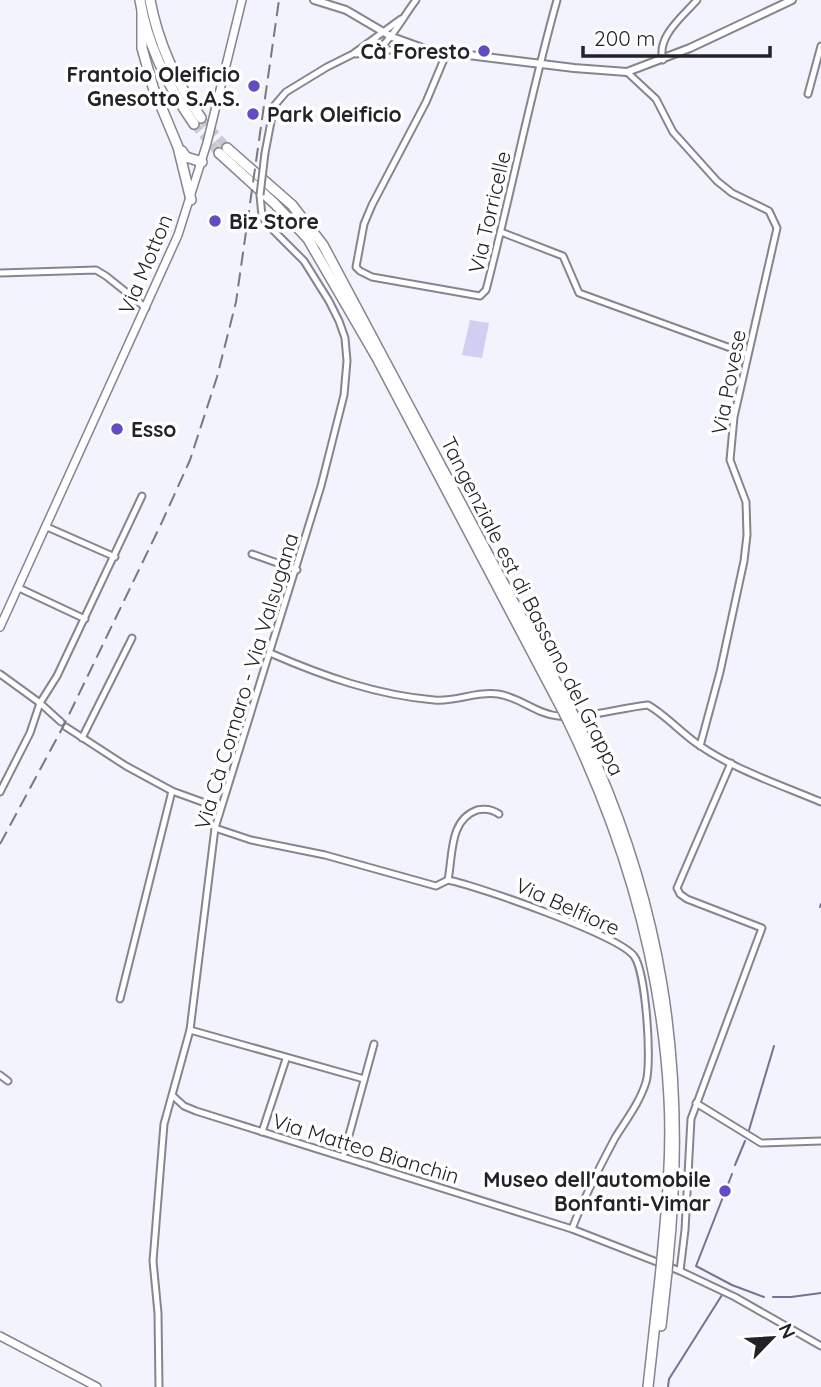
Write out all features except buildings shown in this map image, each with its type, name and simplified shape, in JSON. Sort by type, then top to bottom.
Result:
[{"type":"highway","points":[[141,5],[150,41],[166,78],[197,121],[170,65],[150,0]]},
{"type":"highway","points":[[141,5],[142,48],[153,87],[178,147],[191,200]]},
{"type":"highway","points":[[178,147],[186,158],[202,162]]},
{"type":"highway","name":"Tangenziale est di Bassano del Grappa","points":[[223,150],[292,205],[323,245],[464,517],[599,767],[630,848],[648,913],[663,986],[676,1109],[674,1202],[665,1259],[653,1387]]},
{"type":"highway","name":"Tangenziale est di Bassano del Grappa","points":[[648,1387],[664,1270]]},
{"type":"main road","name":"Via Motton","points":[[0,627],[178,235],[191,200],[217,107],[241,1]]},
{"type":"main road","points":[[0,1336],[97,1387]]},
{"type":"street","points":[[314,0],[346,10],[392,37],[428,50]]},
{"type":"street","points":[[377,50],[392,37],[401,19],[416,0]]},
{"type":"street","name":"Via Torricelle","points":[[447,52],[426,102],[364,224],[356,267],[372,277],[480,296],[486,290],[557,0]]},
{"type":"street","points":[[663,60],[661,54],[666,35],[697,0]]},
{"type":"street","points":[[353,54],[377,50],[428,50],[627,72],[663,60],[792,0]]},
{"type":"street","points":[[353,54],[401,19]]},
{"type":"street","points":[[808,94],[821,46]]},
{"type":"street","name":"Via Cà Cornaro - Via Valsugana","points":[[159,1387],[158,1313],[153,1261],[164,1124],[190,1030],[215,828],[219,808],[297,570],[331,451],[344,395],[347,361],[340,321],[329,301],[304,261],[262,216],[260,195],[270,118],[274,106],[286,92],[327,66],[353,54]]},
{"type":"street","name":"Via Povese","points":[[627,72],[656,99],[673,132],[717,181],[732,193],[769,211],[777,228],[734,417],[730,460],[746,502],[747,535],[744,561],[720,672],[700,746]]},
{"type":"street","points":[[501,232],[563,256],[579,293],[747,354]]},
{"type":"street","points":[[0,273],[96,270],[146,309]]},
{"type":"street","points":[[0,792],[30,733],[40,703],[57,676],[116,556],[142,496]]},
{"type":"street","points":[[47,527],[116,556]]},
{"type":"street","points":[[252,554],[297,570]]},
{"type":"street","points":[[19,588],[85,619]]},
{"type":"street","points":[[82,738],[132,638]]},
{"type":"street","points":[[271,653],[352,686],[436,701],[455,700],[478,694],[498,694],[521,701],[544,713],[559,716],[648,705],[700,746],[731,763],[821,802]]},
{"type":"street","points":[[0,674],[82,738],[126,766],[172,791],[219,808]]},
{"type":"street","points":[[680,1271],[691,1119],[762,928],[687,899],[677,888],[731,763]]},
{"type":"street","points":[[120,999],[172,791]]},
{"type":"street","points":[[448,880],[458,824],[464,816],[485,808],[499,814]]},
{"type":"street","name":"Via Belfiore","points":[[215,828],[251,840],[326,855],[436,886],[448,880],[469,884],[504,895],[583,929],[625,948],[634,957],[639,968],[647,1038],[647,1081],[600,1164],[572,1229]]},
{"type":"street","points":[[190,1030],[364,1079]]},
{"type":"street","points":[[343,1157],[373,1044]]},
{"type":"street","points":[[262,1132],[286,1059]]},
{"type":"street","points":[[0,1075],[8,1081]]},
{"type":"street","name":"Via Matteo Bianchin","points":[[173,1096],[184,1106],[572,1229],[680,1271],[735,1297],[821,1346]]},
{"type":"street","points":[[696,1103],[761,1143],[821,1141]]},
{"type":"shaded area","points":[[470,320],[489,323],[482,358],[462,355]]},
{"type":"waterway","points":[[749,1130],[774,1046]]},
{"type":"waterway","points":[[735,1165],[745,1141]]},
{"type":"waterway","points":[[732,1174],[696,1266],[732,1285],[764,1297]]},
{"type":"waterway","points":[[773,1297],[821,1293]]},
{"type":"waterway","points":[[668,1387],[669,1379],[722,1295]]},
{"type":"tunnel","points":[[201,118],[227,148]]},
{"type":"tunnel","points":[[194,124],[219,153]]},
{"type":"railway","points":[[0,844],[64,725],[190,460],[217,377],[236,302],[279,0]]},
{"type":"place","name":"Cà Foresto","points":[[484,51]]},
{"type":"place","name":"Frantoio Oleificio Gnesotto S.A.S.","points":[[254,86]]},
{"type":"place","name":"Park Oleificio","points":[[253,114]]},
{"type":"place","name":"Biz Store","points":[[215,221]]},
{"type":"place","name":"Esso","points":[[117,429]]},
{"type":"place","name":"Museo dell'automobile Bonfanti-Vimar","points":[[725,1191]]}]
